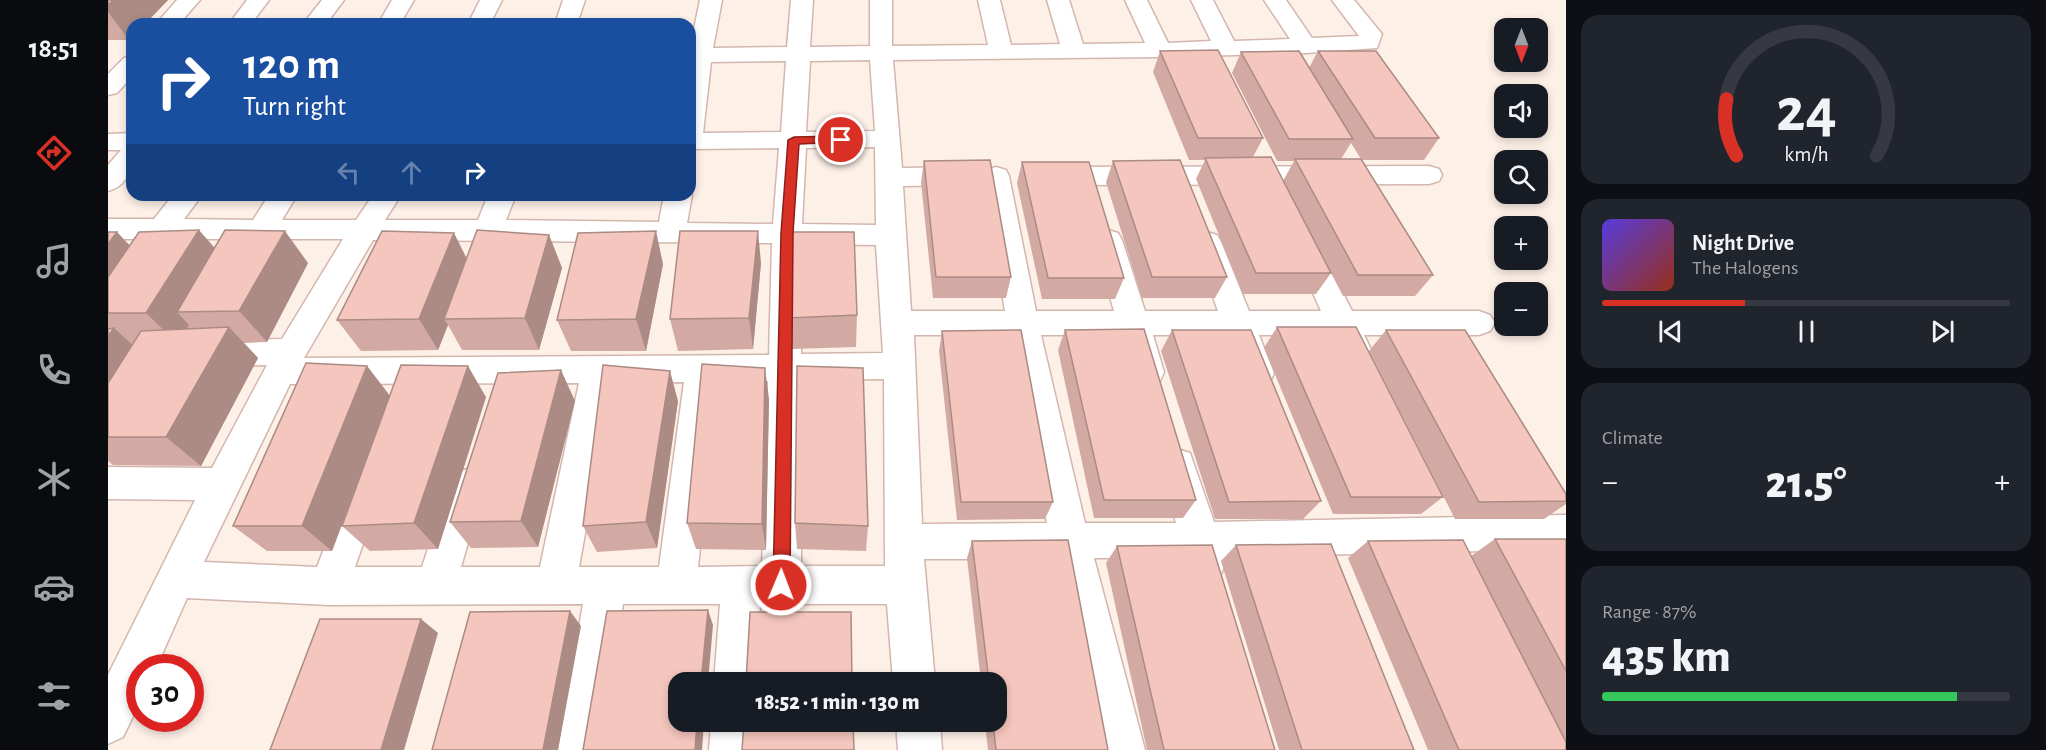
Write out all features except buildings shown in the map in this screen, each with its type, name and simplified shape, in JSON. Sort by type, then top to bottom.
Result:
[{"type":"street","points":[[172,18],[189,0]]},
{"type":"street","points":[[244,18],[258,0]]},
{"type":"street","points":[[319,18],[333,0]]},
{"type":"street","points":[[392,18],[403,0]]},
{"type":"street","points":[[482,18],[491,0]]},
{"type":"street","points":[[568,18],[574,0]]},
{"type":"street","points":[[696,52],[711,0]]},
{"type":"street","points":[[781,585],[787,233],[802,0]]},
{"type":"street","points":[[881,0],[881,52],[888,139],[890,235],[900,366],[905,585],[913,672]]},
{"type":"street","points":[[989,0],[1001,51]]},
{"type":"street","points":[[1058,0],[1074,51]]},
{"type":"street","points":[[1136,0],[1160,50]]},
{"type":"street","points":[[1202,0],[1226,48]]},
{"type":"street","points":[[1275,0],[1306,46]]},
{"type":"street","points":[[696,55],[1160,50],[1364,45],[1371,40],[1371,34],[1343,0]]},
{"type":"street","points":[[108,59],[126,60]]},
{"type":"street","points":[[108,88],[126,68]]},
{"type":"street","points":[[696,141],[888,139]]},
{"type":"street","points":[[108,142],[126,141]]},
{"type":"street","points":[[108,182],[126,161]]},
{"type":"street","points":[[889,177],[1089,176],[1190,200],[1272,175],[1429,175]]},
{"type":"street","points":[[1272,175],[1378,397]]},
{"type":"street","points":[[996,176],[1023,323],[1070,541],[1123,750]]},
{"type":"street","points":[[1089,176],[1158,403]]},
{"type":"street","points":[[1190,200],[1268,401]]},
{"type":"street","points":[[162,229],[183,201]]},
{"type":"street","points":[[261,230],[279,201]]},
{"type":"street","points":[[108,722],[285,361],[363,229],[383,201]]},
{"type":"street","points":[[488,230],[500,201]]},
{"type":"street","points":[[671,231],[677,201]]},
{"type":"street","points":[[108,229],[671,231],[890,235]]},
{"type":"street","points":[[897,323],[1479,323]]},
{"type":"street","points":[[176,353],[406,372],[900,366]]},
{"type":"street","points":[[676,586],[702,368]]},
{"type":"street","points":[[492,405],[502,370]]},
{"type":"street","points":[[556,586],[598,370]]},
{"type":"street","points":[[394,406],[406,372]]},
{"type":"street","points":[[1169,437],[1217,595]]},
{"type":"street","points":[[436,586],[478,450]]},
{"type":"street","points":[[329,586],[374,462]]},
{"type":"street","points":[[108,483],[223,484]]},
{"type":"street","points":[[904,542],[1201,540],[1319,535],[1564,532]]},
{"type":"street","points":[[177,579],[329,586],[436,586],[477,603],[556,586],[905,585]]},
{"type":"street","points":[[736,672],[741,585]]},
{"type":"street","points":[[580,750],[606,586]]},
{"type":"street","points":[[731,750],[732,732]]},
{"type":"street","points":[[919,732],[920,750]]},
{"type":"route","points":[[781,585],[787,233],[794,140],[841,140]]}]
